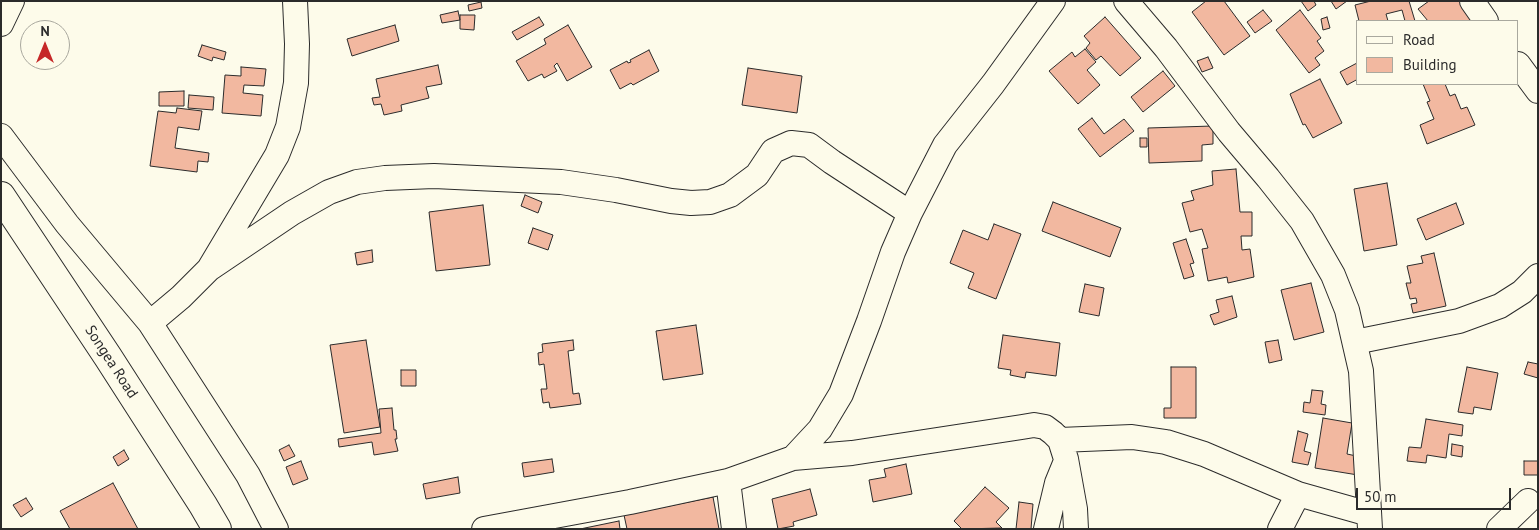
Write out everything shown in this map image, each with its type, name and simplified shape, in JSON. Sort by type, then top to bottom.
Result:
[{"type":"highway","name":"Songea Road","points":[[1,196],[113,365],[203,504],[217,529]]},
{"type":"street","points":[[1,24],[12,1]]},
{"type":"street","points":[[209,269],[277,155],[288,127],[296,83],[295,1]]},
{"type":"street","points":[[793,458],[820,429],[841,394],[893,252],[910,213],[945,145],[1054,1]]},
{"type":"street","points":[[1063,450],[1132,437],[1166,442],[1204,454],[1298,494],[1370,521],[1361,371],[1346,310],[1333,275],[1302,221],[1229,132],[1166,48],[1126,1]]},
{"type":"street","points":[[1472,1],[1485,20]]},
{"type":"street","points":[[1519,65],[1538,91]]},
{"type":"street","points":[[1,136],[67,224],[150,323],[248,475],[276,529]]},
{"type":"street","points":[[150,323],[181,297],[209,269],[292,213],[329,192],[357,182],[385,178],[434,176],[561,182],[671,201],[710,202],[730,195],[737,190],[757,175],[773,151],[790,143],[809,145],[910,213]]},
{"type":"street","points":[[1355,342],[1459,321],[1500,306],[1522,292],[1538,276]]},
{"type":"street","points":[[486,529],[630,502],[728,481],[793,458],[852,453],[1034,425],[1045,427],[1053,432],[1063,450],[1075,509],[1076,529]]},
{"type":"street","points":[[1046,529],[1063,450]]},
{"type":"street","points":[[728,481],[734,529]]},
{"type":"street","points":[[1280,529],[1298,494]]},
{"type":"street","points":[[1499,529],[1528,501]]},
{"type":"building","points":[[1206,1],[1224,1],[1250,36],[1224,55],[1192,12]]},
{"type":"building","points":[[1301,1],[1314,1],[1316,5],[1308,11]]},
{"type":"building","points":[[1331,1],[1347,1],[1336,9]]},
{"type":"building","points":[[1371,1],[1409,1],[1415,20],[1405,20],[1402,10],[1386,14],[1388,20],[1359,20],[1355,5]]},
{"type":"building","points":[[1429,1],[1462,1],[1476,20],[1427,20],[1418,9]]},
{"type":"building","points":[[481,2],[482,8],[469,11],[468,5]]},
{"type":"building","points":[[1263,10],[1272,21],[1255,33],[1247,22]]},
{"type":"building","points":[[1300,10],[1321,38],[1317,41],[1324,51],[1315,58],[1320,65],[1309,73],[1276,30]]},
{"type":"building","points":[[458,11],[460,20],[442,23],[440,15]]},
{"type":"building","points":[[460,15],[475,15],[474,30],[460,29]]},
{"type":"building","points":[[539,17],[544,25],[517,40],[512,32]]},
{"type":"building","points":[[1105,17],[1141,58],[1120,76],[1101,56],[1096,60],[1086,48],[1090,43],[1084,36]]},
{"type":"building","points":[[1327,17],[1330,28],[1323,30],[1321,19]]},
{"type":"building","points":[[395,25],[399,41],[352,56],[347,39]]},
{"type":"building","points":[[568,25],[592,67],[567,81],[557,63],[554,66],[557,71],[544,78],[542,74],[528,81],[516,61],[546,44],[544,39]]},
{"type":"building","points":[[202,45],[226,52],[224,60],[213,57],[212,61],[198,56]]},
{"type":"building","points":[[1085,49],[1096,62],[1087,70],[1100,85],[1078,104],[1049,71],[1072,52],[1075,57]]},
{"type":"building","points":[[649,50],[659,71],[633,85],[631,83],[620,89],[610,70],[627,61],[628,63],[631,62],[630,60]]},
{"type":"building","points":[[1208,57],[1213,68],[1202,72],[1197,61]]},
{"type":"building","points":[[1356,64],[1356,80],[1347,85],[1340,72]]},
{"type":"building","points":[[438,65],[442,84],[426,87],[429,98],[401,105],[402,111],[384,115],[381,104],[374,105],[372,98],[380,97],[376,79]]},
{"type":"building","points":[[241,67],[266,69],[264,86],[244,85],[243,93],[263,95],[261,116],[222,113],[225,75],[241,76]]},
{"type":"building","points":[[748,68],[802,76],[797,113],[742,105]]},
{"type":"building","points":[[1163,71],[1175,86],[1143,112],[1131,97]]},
{"type":"building","points":[[1320,79],[1342,123],[1313,138],[1305,124],[1303,125],[1290,94]]},
{"type":"building","points":[[1423,85],[1445,85],[1450,96],[1455,94],[1461,109],[1467,107],[1475,125],[1427,144],[1420,125],[1434,119],[1427,102],[1430,101]]},
{"type":"building","points":[[184,91],[184,106],[159,106],[159,92]]},
{"type":"building","points":[[189,95],[214,97],[213,110],[188,108]]},
{"type":"building","points":[[177,108],[202,111],[199,130],[178,127],[175,148],[209,153],[208,162],[198,161],[197,172],[150,166],[158,111],[176,113]]},
{"type":"building","points":[[1092,118],[1104,134],[1124,119],[1134,131],[1100,157],[1078,129]]},
{"type":"building","points":[[1213,126],[1213,144],[1202,145],[1202,161],[1149,163],[1148,128]]},
{"type":"building","points":[[1140,138],[1147,138],[1147,147],[1140,147]]},
{"type":"building","points":[[1236,169],[1240,212],[1252,212],[1252,236],[1241,236],[1242,250],[1250,249],[1254,277],[1228,283],[1227,277],[1208,281],[1202,249],[1208,248],[1202,229],[1190,232],[1182,203],[1194,200],[1191,191],[1213,185],[1212,171]]},
{"type":"building","points":[[1387,183],[1397,245],[1364,251],[1354,189]]},
{"type":"building","points":[[525,195],[542,202],[538,213],[521,206]]},
{"type":"building","points":[[1053,202],[1121,228],[1110,257],[1042,231]]},
{"type":"building","points":[[1456,203],[1464,224],[1426,240],[1417,219]]},
{"type":"building","points":[[483,205],[490,265],[436,271],[429,212]]},
{"type":"building","points":[[994,224],[1021,234],[996,299],[968,288],[974,273],[950,263],[963,230],[988,240]]},
{"type":"building","points":[[533,228],[553,235],[548,250],[528,243]]},
{"type":"building","points":[[1186,239],[1194,263],[1190,264],[1194,276],[1184,279],[1173,243]]},
{"type":"building","points":[[372,250],[373,262],[357,265],[355,253]]},
{"type":"building","points":[[1434,253],[1446,306],[1413,313],[1411,304],[1417,303],[1416,298],[1410,299],[1406,283],[1411,283],[1407,266],[1423,263],[1421,256]]},
{"type":"building","points":[[1311,283],[1324,332],[1294,340],[1281,290]]},
{"type":"building","points":[[1085,284],[1104,288],[1099,316],[1079,312]]},
{"type":"building","points":[[1232,296],[1237,317],[1214,325],[1210,315],[1219,312],[1216,300]]},
{"type":"building","points":[[696,325],[703,374],[663,380],[656,331]]},
{"type":"building","points":[[1003,335],[1060,343],[1056,376],[1026,372],[1025,378],[1010,375],[1011,370],[998,368]]},
{"type":"building","points":[[366,340],[380,427],[344,433],[330,345]]},
{"type":"building","points":[[573,340],[574,350],[568,351],[573,394],[579,393],[581,404],[550,408],[549,402],[543,403],[541,389],[547,389],[544,364],[539,365],[538,353],[543,352],[542,344]]},
{"type":"building","points":[[1278,340],[1282,360],[1269,363],[1265,342]]},
{"type":"building","points":[[1528,362],[1538,364],[1538,378],[1524,374]]},
{"type":"building","points":[[1171,367],[1196,367],[1196,418],[1164,418],[1164,408],[1171,408]]},
{"type":"building","points":[[1467,367],[1498,373],[1491,410],[1474,407],[1473,414],[1458,412]]},
{"type":"building","points":[[401,370],[416,370],[416,386],[401,386]]},
{"type":"building","points":[[1312,390],[1323,391],[1321,404],[1326,405],[1325,415],[1303,412],[1304,402],[1310,403]]},
{"type":"building","points":[[392,408],[398,451],[374,455],[372,442],[339,447],[338,439],[381,433],[379,409]]},
{"type":"building","points":[[1323,418],[1352,423],[1347,454],[1361,457],[1358,475],[1315,468]]},
{"type":"building","points":[[1426,419],[1463,425],[1462,436],[1449,434],[1446,458],[1427,455],[1426,463],[1407,461],[1409,447],[1421,448]]},
{"type":"building","points":[[1298,431],[1308,434],[1304,451],[1311,453],[1308,465],[1292,462]]},
{"type":"building","points":[[1452,444],[1463,446],[1462,457],[1451,455]]},
{"type":"building","points":[[289,445],[295,456],[284,461],[279,450]]},
{"type":"building","points":[[124,450],[129,459],[118,466],[113,457]]},
{"type":"building","points":[[552,459],[554,472],[524,477],[522,463]]},
{"type":"building","points":[[301,461],[308,479],[293,485],[286,467]]},
{"type":"building","points":[[1524,461],[1538,461],[1538,475],[1524,475]]},
{"type":"building","points":[[906,464],[912,494],[873,502],[869,480],[886,477],[884,469]]},
{"type":"building","points":[[458,477],[460,493],[426,499],[423,484]]},
{"type":"building","points":[[113,483],[138,529],[70,529],[60,511]]},
{"type":"building","points":[[985,487],[1009,508],[996,522],[1002,528],[962,529],[954,521]]},
{"type":"building","points":[[810,489],[817,515],[793,522],[794,526],[778,529],[772,499]]},
{"type":"building","points":[[713,497],[719,529],[627,529],[624,515]]},
{"type":"building","points":[[26,498],[33,509],[21,517],[13,505]]},
{"type":"building","points":[[1019,502],[1033,504],[1031,529],[1016,529]]},
{"type":"building","points":[[619,521],[620,529],[580,529]]}]
